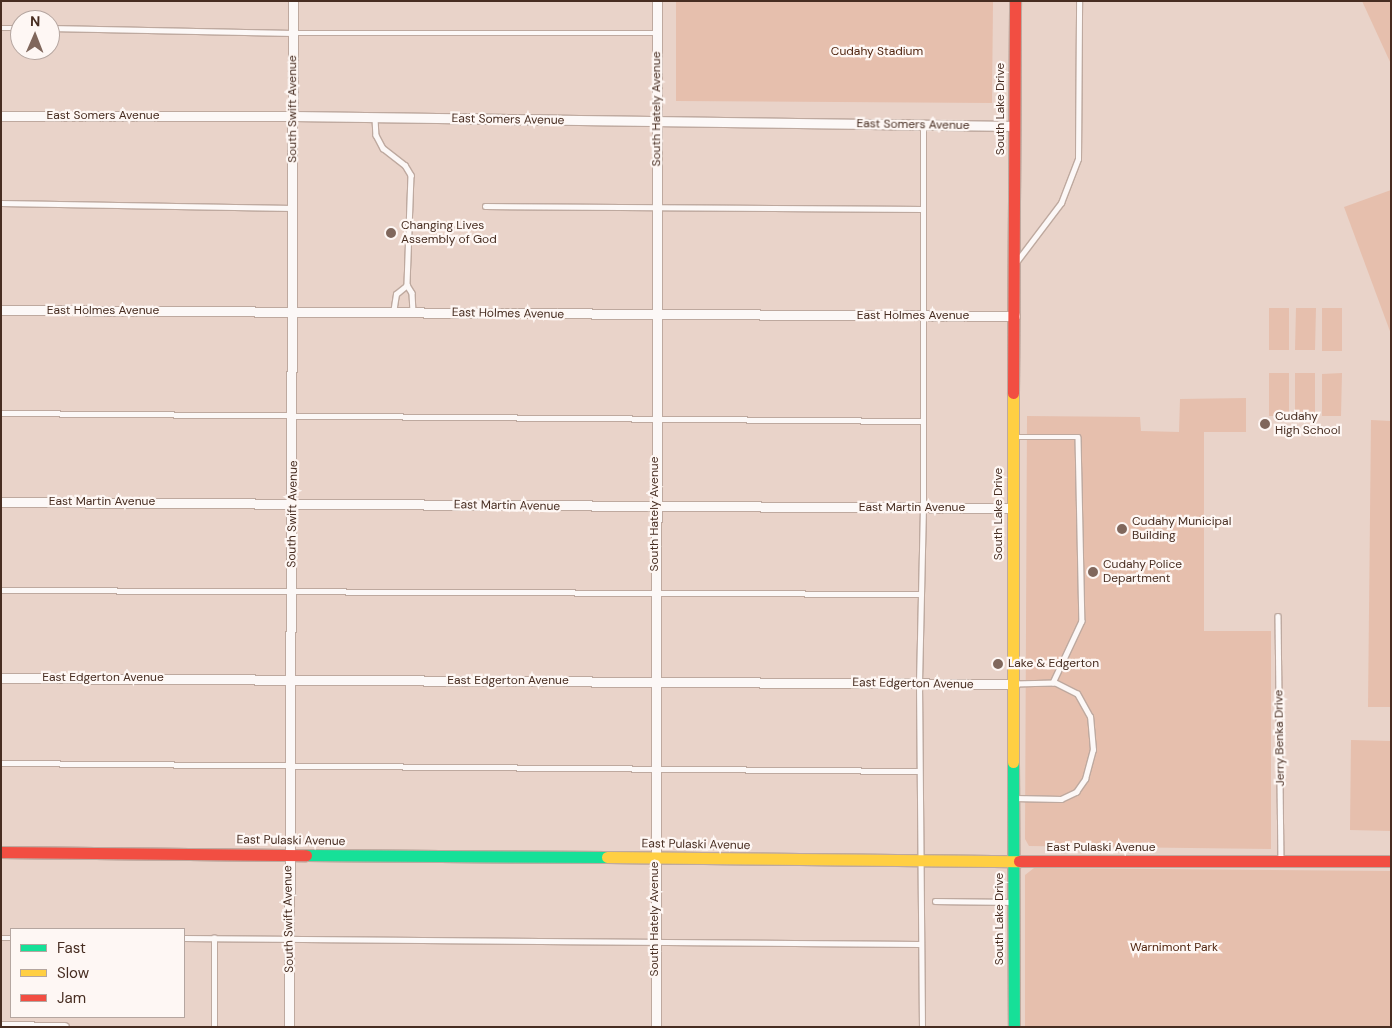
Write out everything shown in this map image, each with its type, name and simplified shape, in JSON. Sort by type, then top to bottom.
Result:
[{"type":"street","name":"South Swift Avenue","points":[[289,1027],[288,855],[294,418],[293,1]]},
{"type":"street","name":"South Hately Avenue","points":[[656,1027],[654,591],[657,1]]},
{"type":"street","name":"South Lake Drive","points":[[1014,1027],[1015,684],[1012,508],[1016,1]]},
{"type":"street","name":"East Somers Avenue","points":[[1,116],[293,116],[1015,126]]},
{"type":"street","name":"East Holmes Avenue","points":[[1,310],[655,316],[1014,316]]},
{"type":"street","name":"East Martin Avenue","points":[[1,502],[292,503],[655,508],[1012,508]]},
{"type":"street","name":"East Edgerton Avenue","points":[[1,678],[1015,684]]},
{"type":"street","name":"East Pulaski Avenue","points":[[1,852],[920,861],[1391,861]]},
{"type":"street","points":[[1,1026],[64,1027]]},
{"type":"lane","points":[[1015,264],[1060,203],[1078,160],[1079,1]]},
{"type":"lane","points":[[60,28],[293,33],[657,32]]},
{"type":"lane","points":[[375,118],[376,135],[383,148],[405,164],[411,175],[408,285],[412,293],[413,313]]},
{"type":"lane","points":[[922,1027],[919,683],[923,508],[923,125]]},
{"type":"lane","points":[[1,204],[294,208]]},
{"type":"lane","points":[[485,206],[923,210]]},
{"type":"lane","points":[[393,313],[396,294],[408,285]]},
{"type":"lane","points":[[1,413],[294,418],[923,421]]},
{"type":"lane","points":[[1013,437],[1078,437],[1082,621],[1053,683]]},
{"type":"lane","points":[[1,590],[654,591],[921,594]]},
{"type":"lane","name":"Jerry Benka Drive","points":[[1278,616],[1281,861]]},
{"type":"lane","points":[[1014,798],[1061,799],[1076,792],[1085,779],[1093,750],[1090,716],[1077,694],[1053,683],[1015,684]]},
{"type":"lane","points":[[1,763],[656,771],[919,771]]},
{"type":"lane","points":[[935,901],[1014,902]]},
{"type":"lane","points":[[185,938],[920,944]]},
{"type":"lane","points":[[214,938],[214,1027]]},
{"type":"green space","name":"Cudahy Stadium","points":[[676,1],[993,1],[992,103],[676,101]]},
{"type":"green space","points":[[1362,1],[1391,1],[1391,64]]},
{"type":"green space","points":[[1391,190],[1391,334],[1344,207]]},
{"type":"green space","points":[[1269,308],[1289,308],[1289,350],[1269,350]]},
{"type":"green space","points":[[1296,308],[1316,308],[1315,350],[1295,350]]},
{"type":"green space","points":[[1322,308],[1342,308],[1342,351],[1322,351]]},
{"type":"green space","points":[[1269,373],[1289,373],[1289,416],[1269,416]]},
{"type":"green space","points":[[1295,373],[1315,373],[1315,416],[1295,416]]},
{"type":"green space","points":[[1342,373],[1341,416],[1322,416],[1322,374]]},
{"type":"green space","points":[[1246,398],[1246,432],[1204,432],[1204,631],[1271,631],[1271,849],[1029,846],[1025,839],[1027,416],[1140,417],[1141,431],[1179,432],[1180,399]]},
{"type":"green space","points":[[1371,420],[1391,421],[1391,707],[1368,707]]},
{"type":"green space","points":[[1351,740],[1391,741],[1391,831],[1350,830]]},
{"type":"green space","name":"Warnimont Park","points":[[1034,868],[1391,871],[1391,1027],[1025,1027],[1025,875]]},
{"type":"traffic: fast","points":[[1013,762],[1014,1027]]},
{"type":"traffic: fast","points":[[306,855],[607,857]]},
{"type":"traffic: slow","points":[[1013,393],[1013,762]]},
{"type":"traffic: slow","points":[[607,857],[1019,861]]},
{"type":"traffic: jam","points":[[1013,393],[1015,1]]},
{"type":"traffic: jam","points":[[1,852],[306,855]]},
{"type":"traffic: jam","points":[[1019,861],[1391,861]]},
{"type":"place","name":"Changing Lives Assembly of God","points":[[391,233]]},
{"type":"place","name":"Cudahy High School","points":[[1265,424]]},
{"type":"place","name":"Cudahy Municipal Building","points":[[1122,529]]},
{"type":"place","name":"Cudahy Police Department","points":[[1093,572]]},
{"type":"place","name":"Lake & Edgerton","points":[[998,664]]}]
